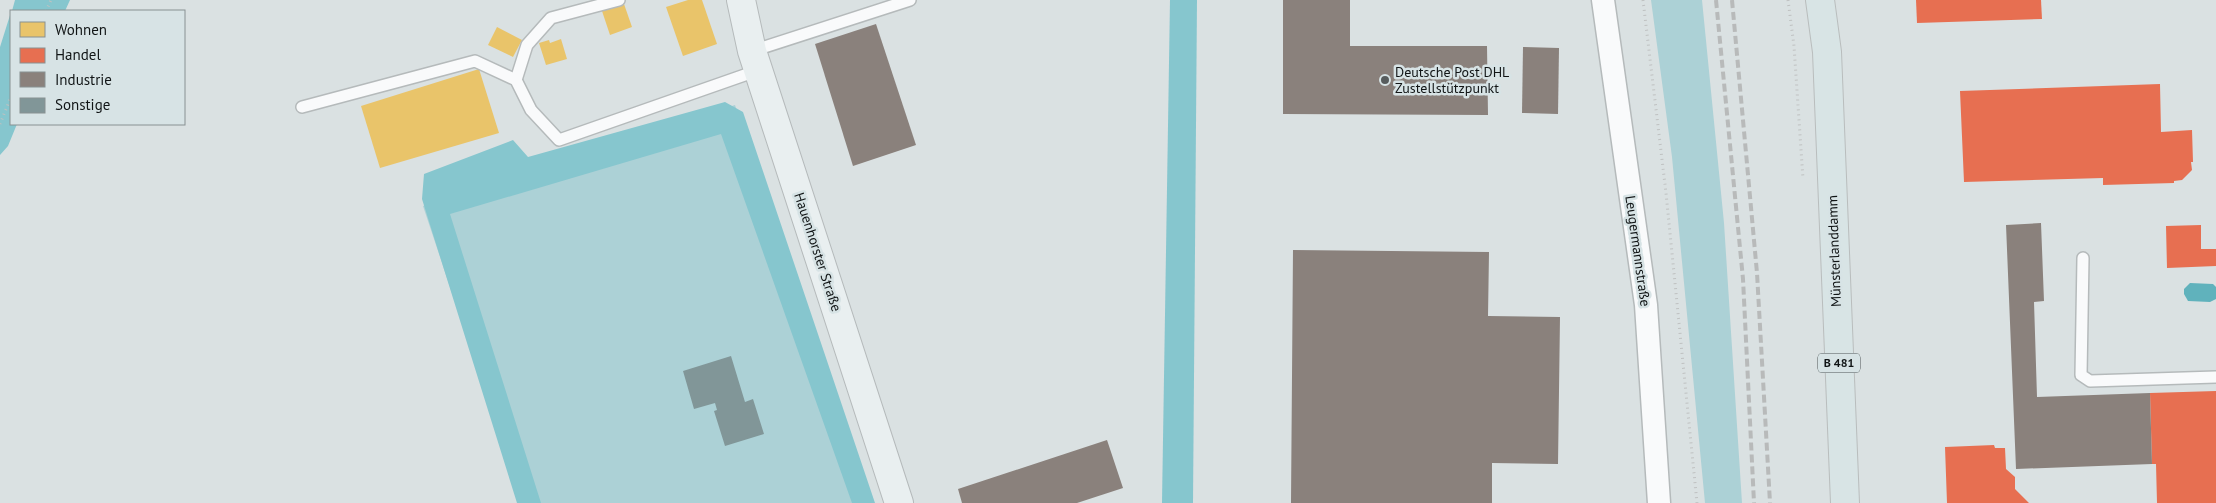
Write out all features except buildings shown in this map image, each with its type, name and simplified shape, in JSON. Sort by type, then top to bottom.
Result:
[{"type":"main road","name":"Münsterlanddamm","points":[[1820,0],[1827,52],[1845,503]]},
{"type":"street","name":"Hauenhorster Straße","points":[[741,0],[756,61],[899,503]]},
{"type":"street","name":"Leugermannstraße","points":[[1603,0],[1646,305],[1659,503]]},
{"type":"lane","points":[[516,80],[528,45],[551,18],[619,0]]},
{"type":"lane","points":[[302,106],[475,61],[516,80],[531,110],[559,140],[910,0]]},
{"type":"lane","points":[[2083,258],[2082,374],[2090,380],[2216,377]]},
{"type":"path","points":[[1643,0],[1667,202],[1697,503]]},
{"type":"path","points":[[0,124],[10,99]]},
{"type":"shaded area","points":[[15,0],[70,0],[65,10],[12,10]]},
{"type":"shaded area","points":[[1170,0],[1197,0],[1193,503],[1162,503]]},
{"type":"shaded area","points":[[1651,0],[1702,0],[1724,223],[1742,503],[1705,503],[1672,157]]},
{"type":"shaded area","points":[[10,15],[10,125],[17,125],[8,146],[0,155],[0,47]]},
{"type":"shaded area","points":[[725,102],[743,112],[875,503],[852,503],[721,134],[450,214],[541,503],[517,503],[422,199],[424,174],[513,140],[528,157]]},
{"type":"shaded area","points":[[735,105],[865,503],[522,503],[423,206]]},
{"type":"shaded area","points":[[2190,283],[2213,284],[2216,287],[2216,299],[2210,302],[2188,301],[2184,294],[2184,289]]},
{"type":"railway","points":[[1716,0],[1743,279],[1754,503]]},
{"type":"railway","points":[[1732,0],[1757,273],[1770,503]]},
{"type":"place","name":"Deutsche Post DHL Zustellstützpunkt","points":[[1385,80]]}]
